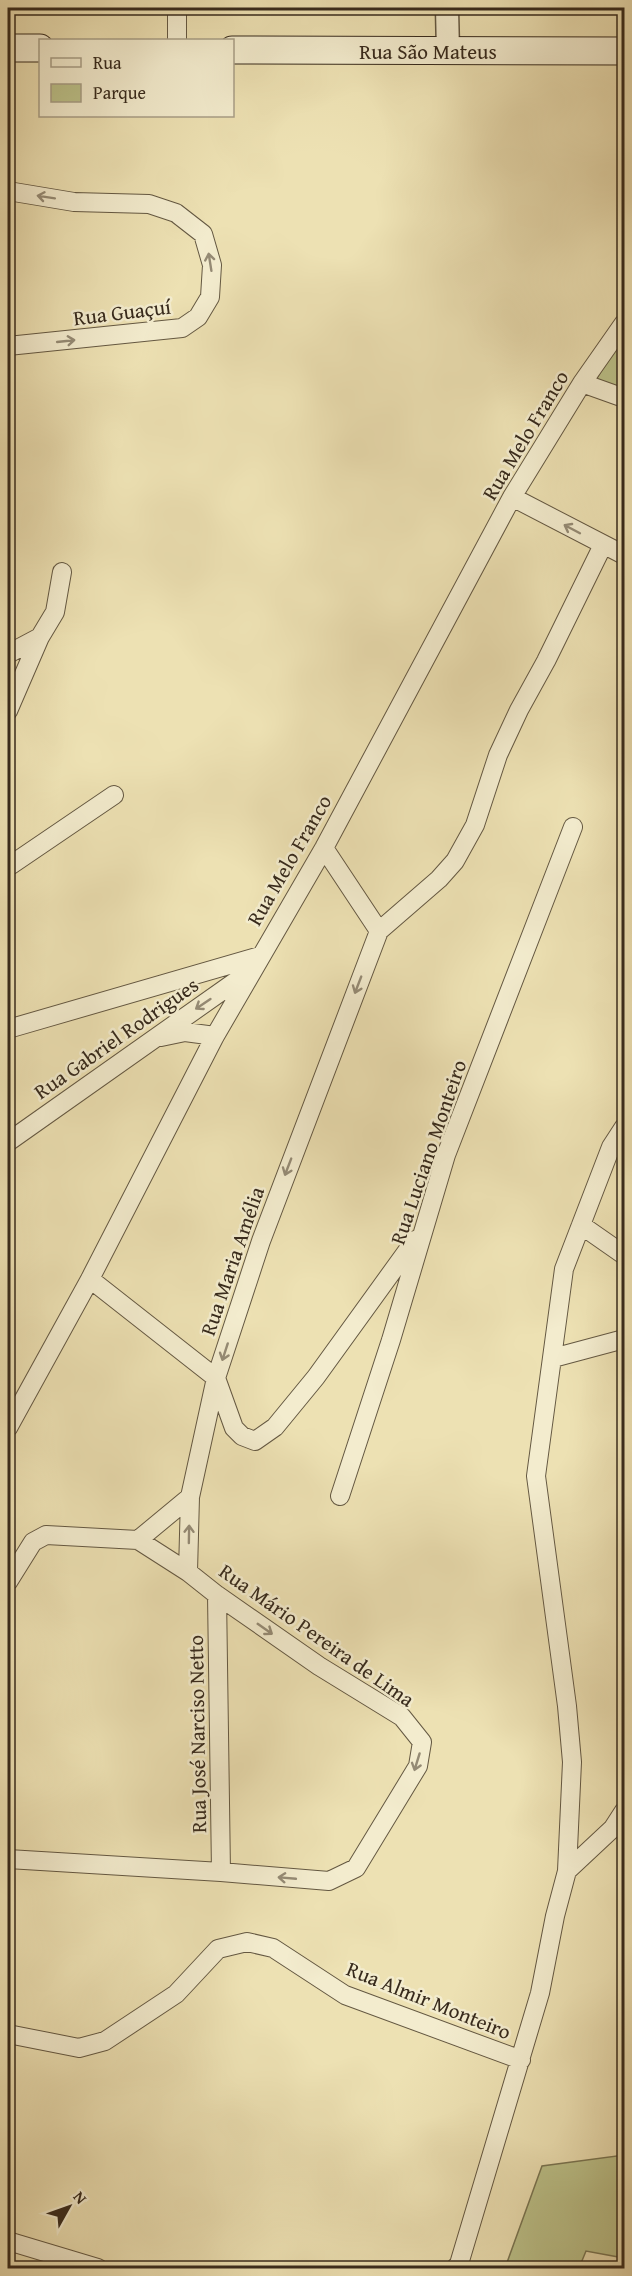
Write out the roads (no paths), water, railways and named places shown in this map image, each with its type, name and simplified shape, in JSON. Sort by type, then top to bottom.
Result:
[{"type":"main road","points":[[8,48],[39,48]]},
{"type":"main road","name":"Rua São Mateus","points":[[234,50],[624,51]]},
{"type":"street","points":[[177,8],[177,39]]},
{"type":"street","points":[[447,8],[448,52]]},
{"type":"street","name":"Rua Guaçuí","points":[[8,191],[74,202],[149,204],[176,213],[203,234],[212,265],[210,297],[198,317],[182,328],[8,346]]},
{"type":"street","name":"Rua Melo Franco","points":[[8,1428],[90,1279],[215,1036],[324,848],[512,497],[582,383],[624,323]]},
{"type":"street","points":[[582,383],[624,398]]},
{"type":"street","points":[[512,497],[624,555]]},
{"type":"street","points":[[324,848],[379,931],[439,879],[455,861],[475,825],[498,755],[603,545]]},
{"type":"street","points":[[8,711],[40,637],[55,612],[62,572]]},
{"type":"street","points":[[8,654],[40,637]]},
{"type":"street","points":[[8,867],[114,795]]},
{"type":"street","name":"Rua Luciano Monteiro","points":[[340,1496],[391,1340],[446,1155],[573,827]]},
{"type":"street","name":"Rua Maria Amélia","points":[[190,1497],[216,1378],[261,1241],[379,931]]},
{"type":"street","points":[[8,1029],[256,964]]},
{"type":"street","name":"Rua Gabriel Rodrigues","points":[[8,1142],[256,964]]},
{"type":"street","points":[[151,1040],[185,1032],[215,1036]]},
{"type":"street","points":[[456,2268],[540,1993],[555,1916],[567,1871],[572,1762],[567,1706],[536,1476],[564,1269],[611,1147],[624,1127]]},
{"type":"street","points":[[581,1225],[624,1255]]},
{"type":"street","points":[[90,1279],[216,1378],[234,1428],[242,1436],[255,1441],[275,1427],[316,1377],[424,1227]]},
{"type":"street","points":[[553,1358],[624,1339]]},
{"type":"street","points":[[8,1582],[33,1542],[46,1535],[138,1540],[190,1497]]},
{"type":"street","name":"Rua Mário Pereira de Lima","points":[[188,1572],[190,1497]]},
{"type":"street","name":"Rua Mário Pereira de Lima","points":[[8,1859],[329,1881],[356,1868],[418,1766],[422,1742],[402,1718],[319,1666],[188,1572],[138,1540]]},
{"type":"street","name":"Rua José Narciso Netto","points":[[217,1595],[221,1872]]},
{"type":"street","points":[[567,1871],[613,1828],[624,1810]]},
{"type":"street","name":"Rua Almir Monteiro","points":[[8,2034],[80,2048],[105,2041],[176,1994],[218,1949],[247,1942],[273,1948],[345,1995],[521,2060]]},
{"type":"street","points":[[8,2241],[98,2268]]}]
